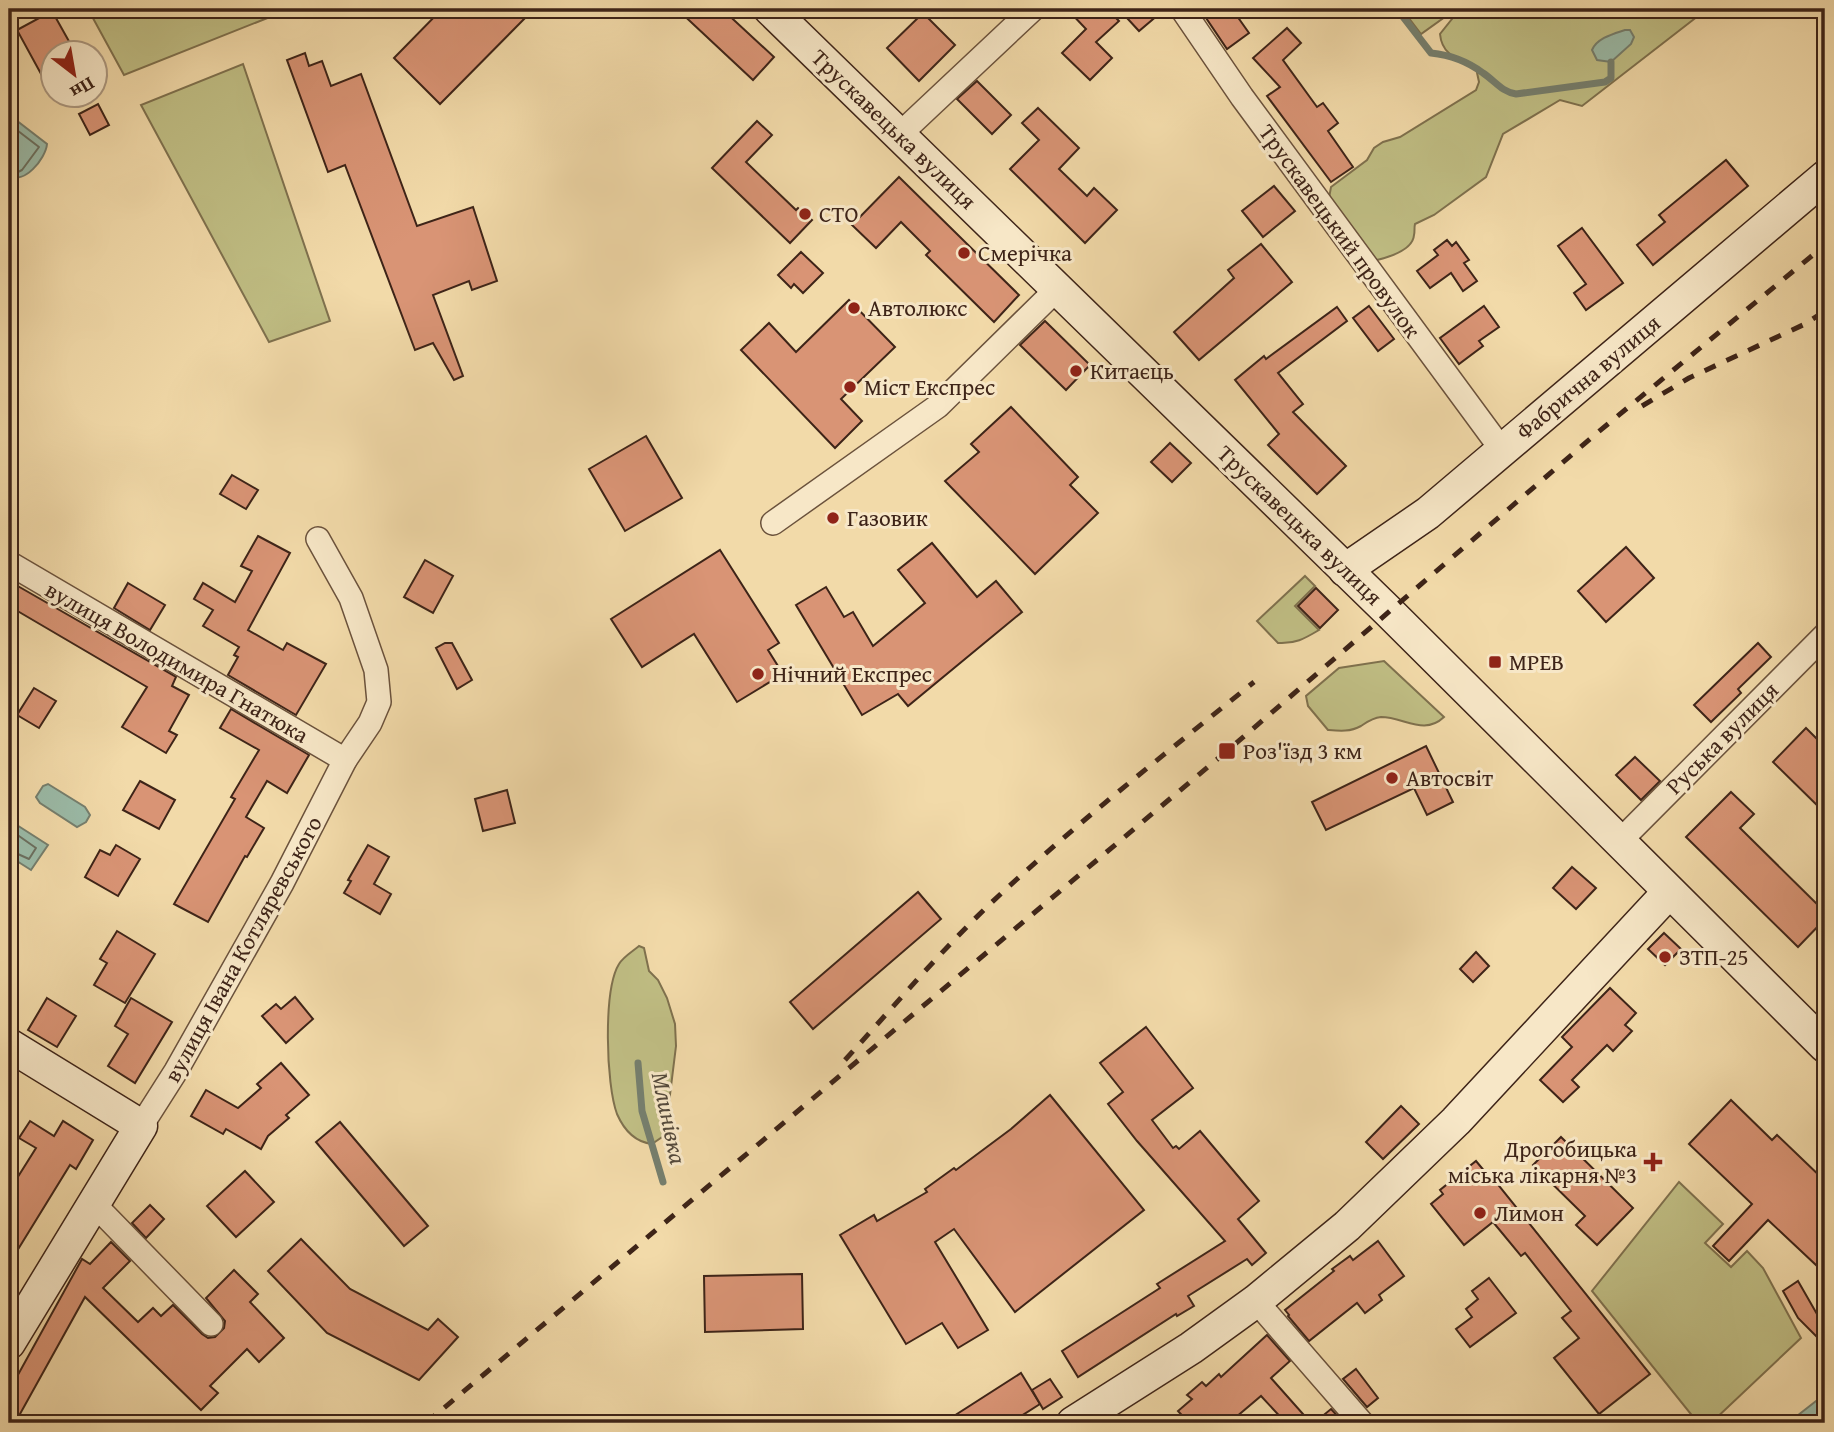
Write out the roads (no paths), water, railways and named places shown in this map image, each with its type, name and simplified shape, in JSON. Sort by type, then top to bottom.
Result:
[{"type":"street","name":"Трускавецька вулиця","points":[[770,9],[1345,570],[1825,1046]]},
{"type":"street","points":[[899,135],[1033,9]]},
{"type":"street","name":"Трускавецький провулок","points":[[1182,9],[1242,97],[1502,450]]},
{"type":"street","name":"Фабрична вулиця","points":[[1345,570],[1428,513],[1825,177]]},
{"type":"street","points":[[773,523],[938,406],[1057,289]]},
{"type":"street","name":"вулиця Івана Котляревського","points":[[13,1325],[176,1070],[282,883],[345,760],[370,723],[379,702],[376,670],[351,598],[318,539]]},
{"type":"street","name":"вулиця Володимира Гнатюка","points":[[9,563],[345,760]]},
{"type":"street","name":"Руська вулиця","points":[[1619,842],[1825,635]]},
{"type":"street","points":[[1073,1423],[1191,1348],[1256,1301],[1347,1226],[1411,1166],[1669,892]]},
{"type":"street","points":[[9,1045],[141,1126]]},
{"type":"street","points":[[93,1203],[211,1324]]},
{"type":"street","points":[[1256,1301],[1362,1423]]},
{"type":"water","points":[[1630,30],[1634,37],[1631,44],[1611,62],[1597,60],[1592,50],[1594,46],[1606,37]]},
{"type":"water","points":[[9,117],[47,144],[38,163],[21,177],[9,174]]},
{"type":"water","points":[[48,784],[85,807],[90,815],[86,822],[77,827],[40,803],[36,797],[43,786]]},
{"type":"water","points":[[9,820],[48,845],[31,870],[9,856]]},
{"type":"water","points":[[1825,1394],[1825,1423],[1788,1423]]},
{"type":"waterway","points":[[1397,9],[1431,53],[1465,62],[1511,93],[1605,82],[1611,78],[1611,62]]},
{"type":"waterway","name":"Млинівка","points":[[638,1063],[642,1111],[663,1182]]},
{"type":"railway","points":[[426,1423],[1227,751],[1597,433],[1825,245]]},
{"type":"railway","points":[[1642,406],[1689,378],[1805,324],[1825,311]]},
{"type":"railway","points":[[845,1060],[943,952],[1005,890],[1096,810],[1254,682]]},
{"type":"place","name":"СТО","points":[[805,214]]},
{"type":"place","name":"Смерічка","points":[[964,253]]},
{"type":"place","name":"Автолюкс","points":[[854,308]]},
{"type":"place","name":"Китаєць","points":[[1076,371]]},
{"type":"place","name":"Міст Експрес","points":[[850,387]]},
{"type":"place","name":"Газовик","points":[[833,518]]},
{"type":"place","name":"МРЕВ","points":[[1495,662]]},
{"type":"place","name":"Нічний Експрес","points":[[758,674]]},
{"type":"place","name":"Роз'їзд 3 км","points":[[1227,751]]},
{"type":"place","name":"Автосвіт","points":[[1392,778]]},
{"type":"place","name":"ЗТП-25","points":[[1665,957]]},
{"type":"place","name":"Дрогобицька міська лікарня №3","points":[[1653,1162]]},
{"type":"place","name":"Лимон","points":[[1480,1213]]}]
